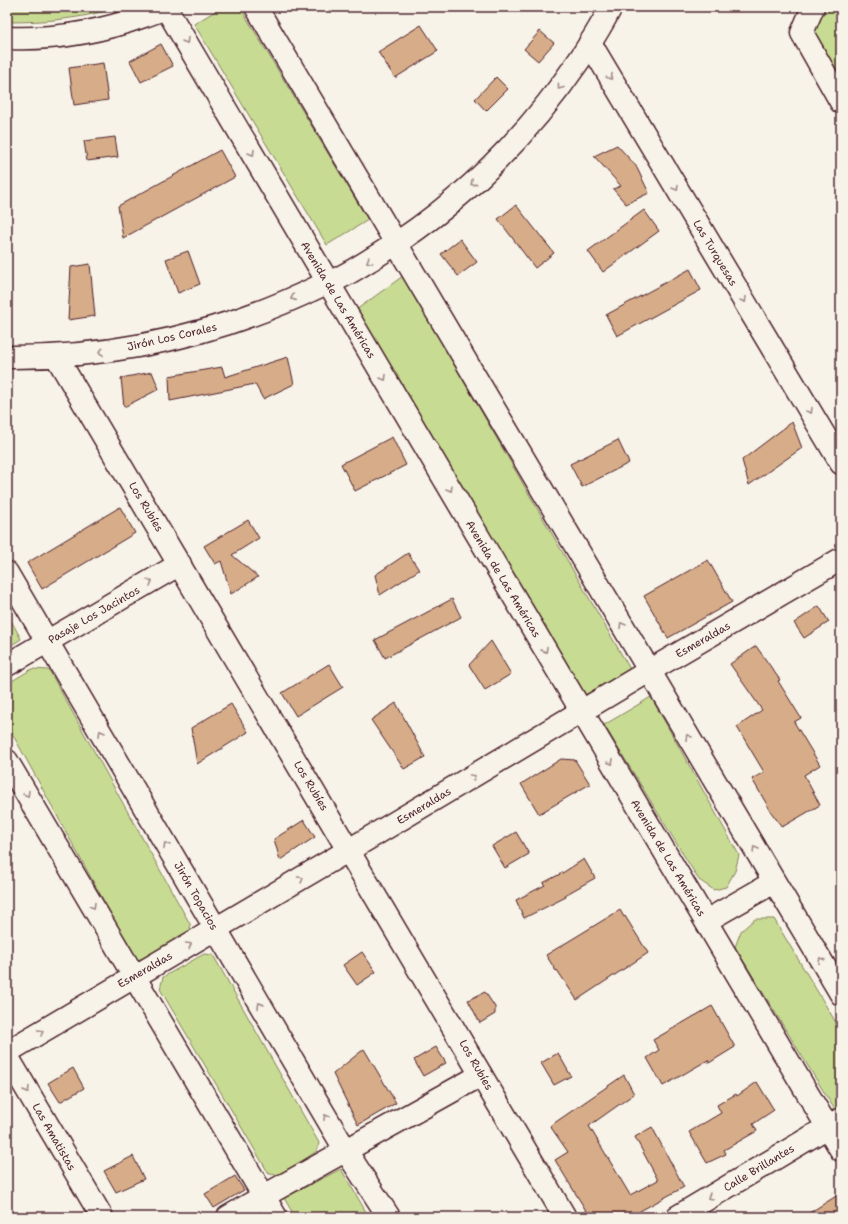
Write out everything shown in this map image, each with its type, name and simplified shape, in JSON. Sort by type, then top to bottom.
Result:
[{"type":"street","points":[[256,7],[841,994]]},
{"type":"street","name":"Jirón Los Corales","points":[[7,357],[56,356],[109,351],[161,342],[212,329],[262,312],[320,286],[329,284],[397,244],[446,207],[481,176],[513,144],[541,112],[590,43],[611,7]]},
{"type":"street","points":[[813,7],[802,33],[841,102]]},
{"type":"street","points":[[7,38],[24,39],[72,35],[120,25],[166,8]]},
{"type":"street","name":"Avenida de Las Américas","points":[[166,8],[706,921],[834,1123],[841,1150]]},
{"type":"street","name":"Las Turquesas","points":[[590,43],[841,463]]},
{"type":"street","name":"Los Rubíes","points":[[56,356],[565,1217]]},
{"type":"street","name":"Esmeraldas","points":[[7,1052],[649,671],[841,559]]},
{"type":"street","name":"Pasaje Los Jacintos","points":[[7,665],[180,564]]},
{"type":"street","name":"Jirón Topacios","points":[[7,573],[346,1151],[389,1217]]},
{"type":"street","points":[[7,761],[276,1217]]},
{"type":"street","points":[[706,921],[774,882]]},
{"type":"street","name":"Las Amatistas","points":[[7,1056],[102,1217]]},
{"type":"street","points":[[228,1217],[481,1075]]},
{"type":"street","name":"Calle Brillantes","points":[[677,1217],[834,1123]]},
{"type":"green space","points":[[7,7],[119,7],[64,19],[8,22]]},
{"type":"green space","points":[[222,7],[240,7],[368,220],[327,245],[194,24]]},
{"type":"green space","points":[[824,7],[841,7],[841,83],[813,34]]},
{"type":"green space","points":[[403,276],[630,669],[585,695],[356,310]]},
{"type":"green space","points":[[7,613],[21,639],[7,648]]},
{"type":"green space","points":[[32,669],[49,670],[190,924],[191,935],[146,958],[136,960],[7,724],[7,684]]},
{"type":"green space","points":[[651,697],[739,855],[735,871],[726,887],[714,890],[699,880],[604,725]]},
{"type":"green space","points":[[755,919],[774,919],[841,1031],[841,1106],[835,1110],[735,947],[741,931]]},
{"type":"green space","points":[[204,954],[213,955],[319,1143],[317,1151],[281,1175],[269,1174],[160,989],[163,977]]},
{"type":"green space","points":[[341,1169],[369,1217],[295,1217],[284,1198]]},
{"type":"building","points":[[421,25],[438,51],[395,78],[378,52]]},
{"type":"building","points":[[540,31],[554,43],[538,61],[524,49]]},
{"type":"building","points":[[161,44],[173,66],[141,82],[130,61]]},
{"type":"building","points":[[103,63],[108,100],[74,105],[69,68]]},
{"type":"building","points":[[496,77],[508,89],[486,111],[475,99]]},
{"type":"building","points":[[115,137],[118,157],[87,161],[84,141]]},
{"type":"building","points":[[617,145],[636,166],[649,193],[626,204],[613,189],[621,186],[594,156]]},
{"type":"building","points":[[220,150],[235,177],[123,238],[118,206]]},
{"type":"building","points":[[516,205],[554,253],[535,268],[498,219]]},
{"type":"building","points":[[644,210],[659,231],[603,272],[588,251]]},
{"type":"building","points":[[460,239],[477,262],[458,276],[441,254]]},
{"type":"building","points":[[188,251],[200,284],[178,293],[166,259]]},
{"type":"building","points":[[90,264],[95,316],[68,320],[71,267]]},
{"type":"building","points":[[690,269],[701,290],[617,336],[606,315]]},
{"type":"building","points":[[288,357],[294,384],[263,399],[255,384],[170,401],[169,376],[222,367],[225,377]]},
{"type":"building","points":[[152,372],[159,389],[124,407],[121,378]]},
{"type":"building","points":[[792,422],[802,448],[749,485],[742,460]]},
{"type":"building","points":[[392,437],[406,465],[355,491],[341,464]]},
{"type":"building","points":[[618,440],[629,463],[582,487],[570,464]]},
{"type":"building","points":[[120,507],[135,533],[42,589],[27,563]]},
{"type":"building","points":[[248,520],[259,538],[232,555],[258,577],[231,594],[221,561],[215,564],[204,546]]},
{"type":"building","points":[[408,553],[419,570],[380,595],[375,575]]},
{"type":"building","points":[[708,560],[732,602],[668,638],[644,596]]},
{"type":"building","points":[[452,599],[461,617],[385,658],[375,640]]},
{"type":"building","points":[[819,606],[829,622],[804,638],[794,623]]},
{"type":"building","points":[[491,641],[511,674],[485,690],[469,665]]},
{"type":"building","points":[[756,646],[780,680],[778,681],[801,718],[794,722],[820,765],[804,775],[820,805],[782,827],[768,808],[752,779],[764,772],[737,727],[762,710],[730,664]]},
{"type":"building","points":[[329,664],[343,687],[296,716],[282,693]]},
{"type":"building","points":[[396,703],[425,757],[404,769],[371,720]]},
{"type":"building","points":[[231,704],[248,732],[197,764],[191,728]]},
{"type":"building","points":[[561,759],[575,760],[590,784],[539,814],[521,784]]},
{"type":"building","points":[[304,820],[315,837],[280,860],[274,839]]},
{"type":"building","points":[[516,832],[529,854],[505,868],[492,846]]},
{"type":"building","points":[[584,859],[595,878],[565,895],[566,897],[524,918],[516,900],[545,885],[543,883]]},
{"type":"building","points":[[620,910],[648,953],[577,1000],[546,955]]},
{"type":"building","points":[[362,952],[376,972],[357,985],[343,965]]},
{"type":"building","points":[[485,992],[495,1007],[495,1014],[480,1023],[468,1000]]},
{"type":"building","points":[[712,1006],[735,1047],[709,1063],[708,1060],[663,1086],[647,1058],[659,1050],[653,1040]]},
{"type":"building","points":[[436,1047],[446,1063],[423,1076],[414,1060]]},
{"type":"building","points":[[364,1049],[396,1103],[358,1125],[333,1074]]},
{"type":"building","points":[[558,1053],[571,1076],[554,1085],[541,1063]]},
{"type":"building","points":[[73,1068],[84,1088],[60,1102],[48,1083]]},
{"type":"building","points":[[624,1075],[634,1094],[589,1126],[630,1195],[658,1180],[635,1137],[652,1127],[684,1187],[640,1211],[643,1217],[590,1217],[555,1160],[568,1152],[550,1126]]},
{"type":"building","points":[[757,1082],[774,1110],[753,1124],[757,1131],[724,1150],[726,1154],[707,1163],[689,1132],[721,1113],[717,1105],[736,1094],[737,1096]]},
{"type":"building","points":[[133,1156],[144,1179],[116,1192],[104,1171]]},
{"type":"building","points":[[235,1176],[244,1190],[214,1208],[205,1194]]},
{"type":"building","points":[[841,1193],[841,1217],[803,1217]]}]
